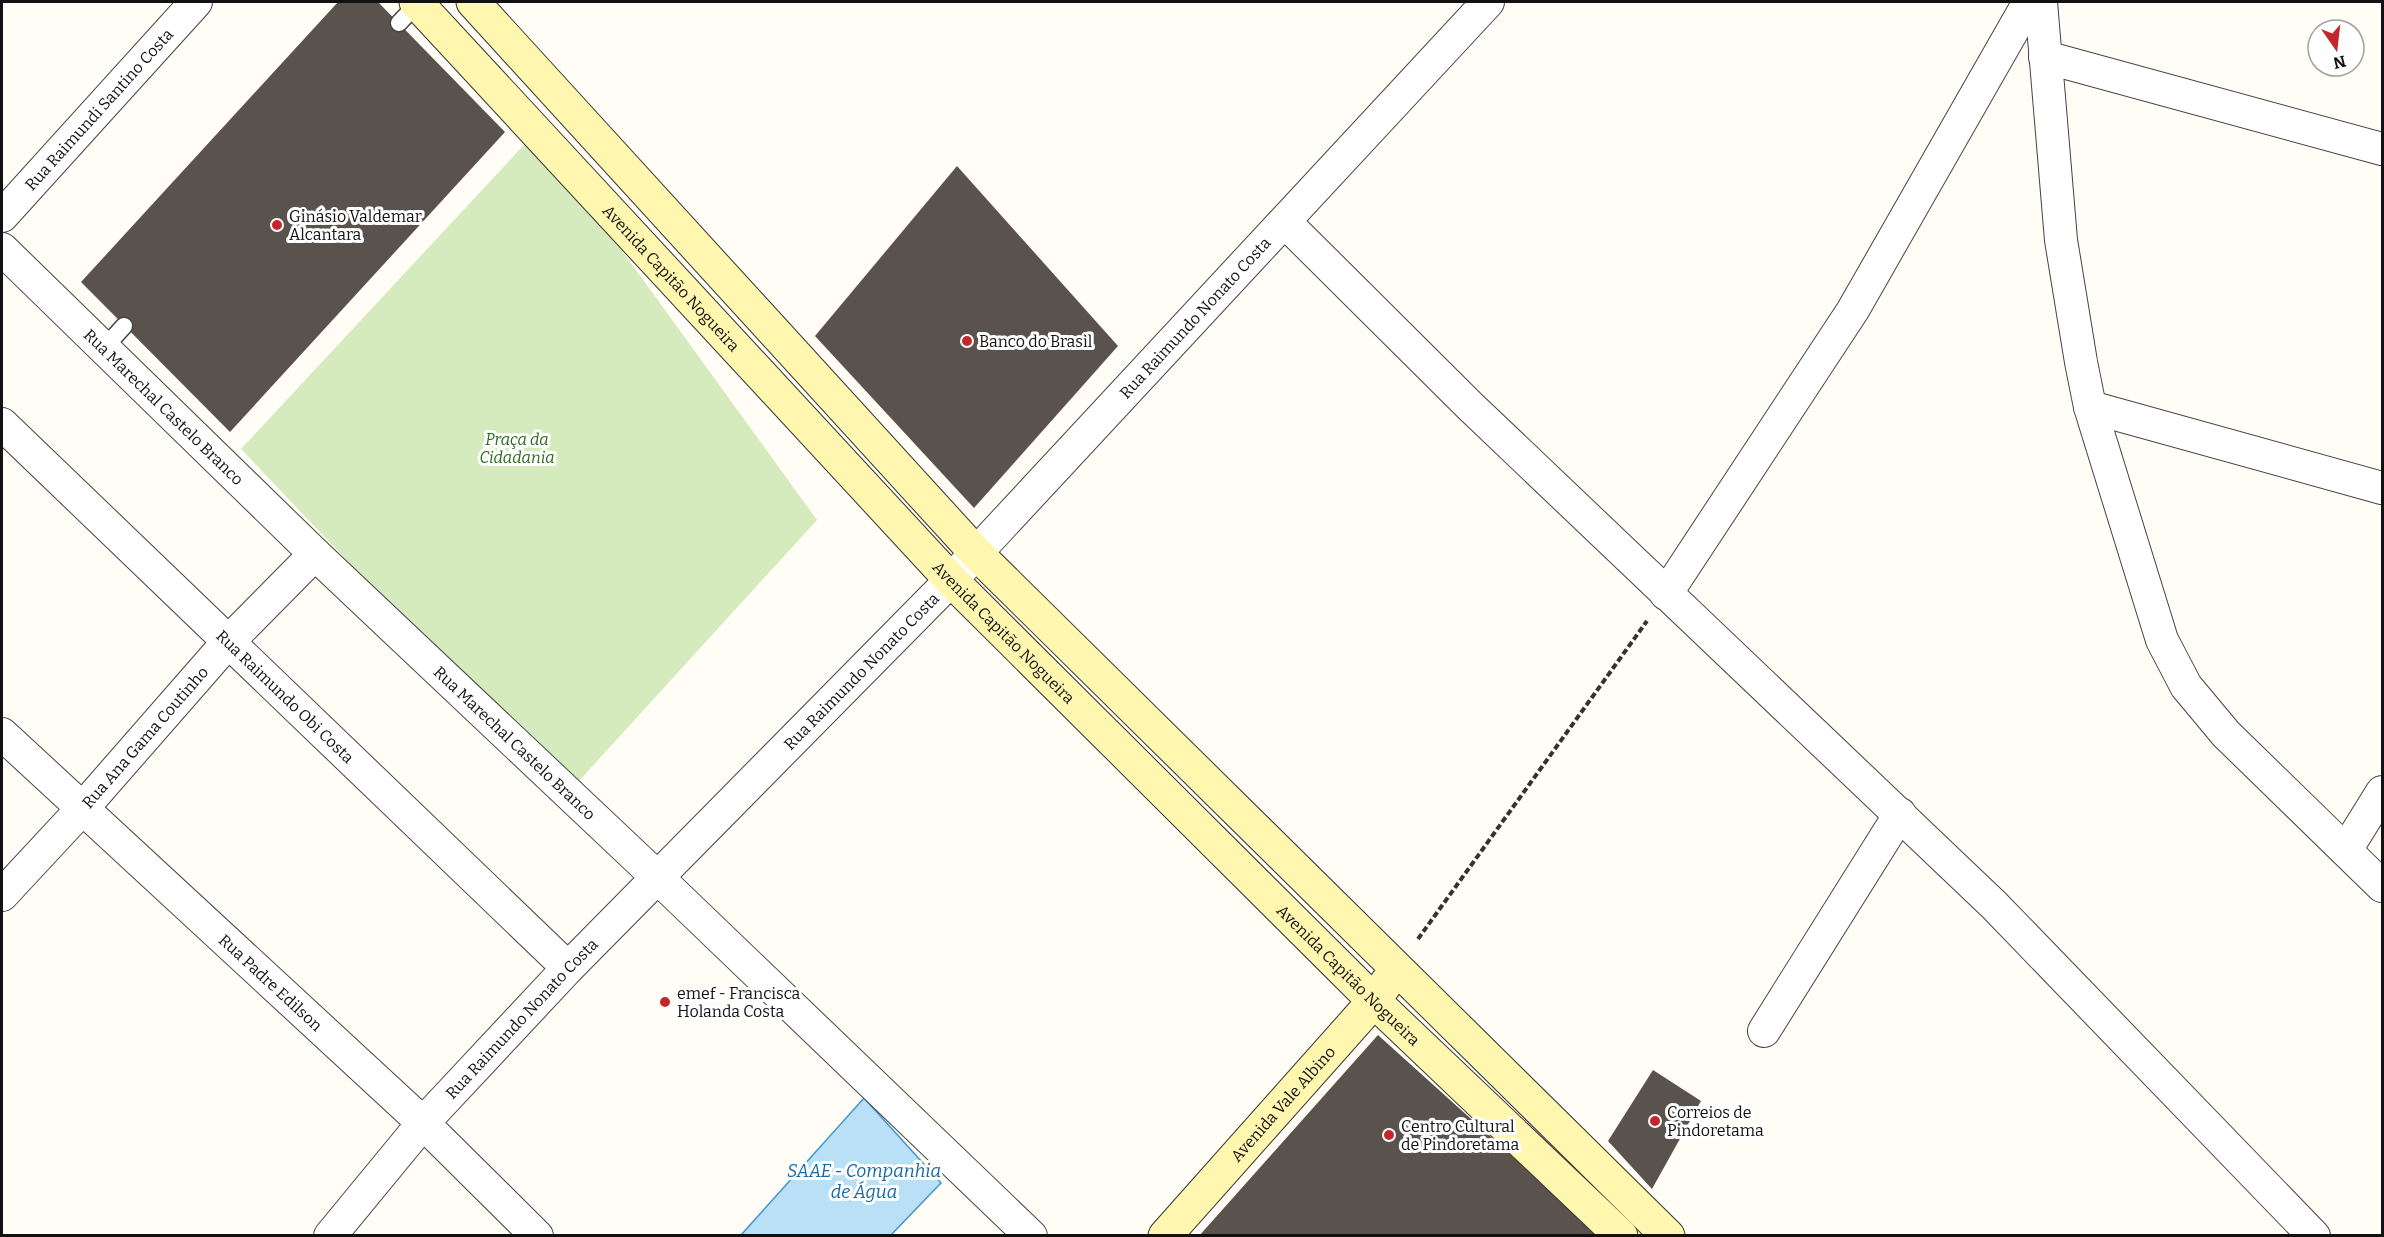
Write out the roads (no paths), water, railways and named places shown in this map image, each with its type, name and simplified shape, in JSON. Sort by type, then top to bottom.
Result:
[{"type":"main road","points":[[473,2],[976,553],[1668,1236]]},
{"type":"main road","name":"Avenida Capitão Nogueira","points":[[413,7],[951,580],[1374,1000],[1620,1236]]},
{"type":"main road","name":"Avenida Vale Albino","points":[[1165,1236],[1374,1000],[1397,968]]},
{"type":"street","name":"Rua Raimundi Santino Costa","points":[[2,216],[196,2]]},
{"type":"street","name":"Rua Raimundo Nonato Costa","points":[[330,1236],[423,1124],[568,968],[951,580],[1488,2]]},
{"type":"street","points":[[1666,594],[1853,310],[2030,2]]},
{"type":"street","points":[[2041,2],[2061,240],[2090,407],[2162,640],[2173,665],[2186,686],[2226,734],[2382,886]]},
{"type":"street","points":[[2045,57],[2382,149]]},
{"type":"street","points":[[1285,222],[1470,406],[1994,905],[2314,1236]]},
{"type":"street","name":"Rua Marechal Castelo Branco","points":[[2,249],[114,337],[315,554],[657,877],[1030,1236]]},
{"type":"street","points":[[2090,407],[2382,488]]},
{"type":"street","name":"Rua Raimundo Obi Costa","points":[[2,424],[568,968]]},
{"type":"street","name":"Rua Ana Gama Coutinho","points":[[2,895],[82,809],[228,642],[315,554]]},
{"type":"street","name":"Rua Padre Edilson","points":[[2,734],[423,1124],[537,1236]]},
{"type":"street","points":[[2346,850],[2382,792]]},
{"type":"street","points":[[1764,1031],[1900,814]]},
{"type":"water","name":"SAAE - Companhia de Água","points":[[864,1098],[941,1183],[891,1235],[741,1235]]},
{"type":"place","name":"Ginásio Valdemar Alcantara","points":[[277,225]]},
{"type":"place","name":"Banco do Brasil","points":[[967,341]]},
{"type":"place","name":"emef - Francisca Holanda Costa","points":[[665,1002]]},
{"type":"place","name":"Correios de Pindoretama","points":[[1655,1121]]},
{"type":"place","name":"Centro Cultural de Pindoretama","points":[[1389,1135]]},
{"type":"park label","name":"Praça da Cidadania","points":[[517,448]]}]
